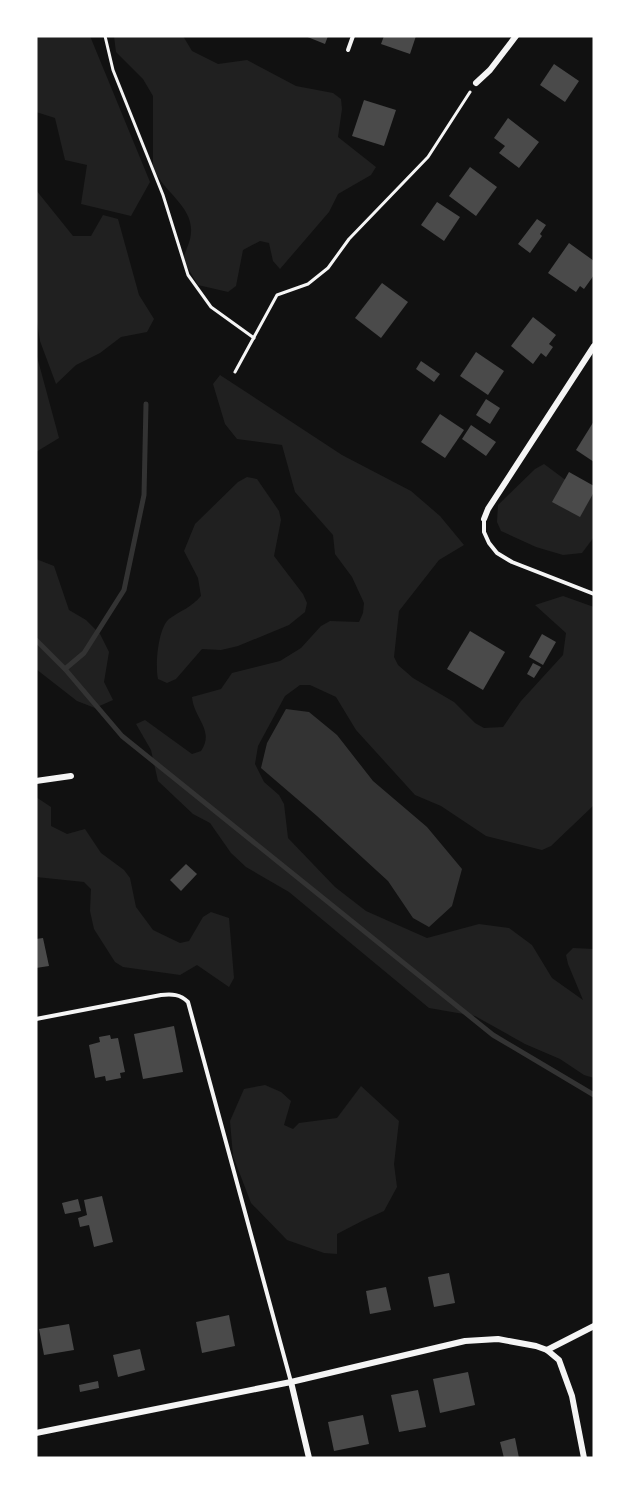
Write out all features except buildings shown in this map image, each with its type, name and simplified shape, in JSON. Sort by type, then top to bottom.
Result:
[{"type":"street","points":[[476,83],[490,70],[516,36]]},
{"type":"street","points":[[484,519],[488,508],[594,346]]},
{"type":"street","points":[[36,781],[71,776]]},
{"type":"street","points":[[547,1350],[594,1326]]},
{"type":"street","points":[[36,1433],[291,1382],[482,1339],[520,1341],[547,1350],[555,1356],[564,1370],[572,1396],[584,1458]]},
{"type":"street","points":[[291,1382],[309,1458]]},
{"type":"lane","points":[[348,50],[353,36]]},
{"type":"lane","points":[[484,519],[484,532],[497,553],[512,562],[594,594]]},
{"type":"lane","points":[[36,1019],[161,995],[182,996],[188,1002],[291,1382]]},
{"type":"path","points":[[105,36],[113,70],[163,195],[188,275],[211,307],[254,338]]},
{"type":"path","points":[[235,372],[277,295],[308,284],[328,268],[349,239],[428,157],[476,83]]},
{"type":"shaded area","points":[[36,36],[90,36],[150,182],[131,216],[81,204],[87,165],[65,160],[55,118],[36,112]]},
{"type":"shaded area","points":[[114,36],[183,36],[192,51],[218,64],[247,60],[296,86],[333,93],[341,99],[338,137],[376,167],[371,175],[338,194],[329,212],[280,269],[273,261],[269,243],[260,241],[243,250],[236,286],[228,292],[198,285],[183,260],[191,235],[187,214],[162,183],[153,166],[153,96],[143,79],[116,52]]},
{"type":"shaded area","points":[[36,190],[73,236],[91,236],[103,215],[118,219],[139,295],[154,319],[147,332],[121,337],[100,353],[76,365],[56,384],[40,341],[36,316]]},
{"type":"shaded area","points":[[36,353],[59,438],[36,452]]},
{"type":"shaded area","points":[[220,375],[342,455],[411,491],[440,516],[464,545],[439,560],[399,611],[394,657],[398,665],[413,678],[454,702],[475,723],[484,728],[503,727],[521,701],[563,655],[566,633],[535,605],[563,596],[594,607],[594,805],[551,846],[542,850],[486,836],[441,806],[415,795],[356,730],[336,697],[310,685],[300,685],[285,696],[258,746],[255,764],[264,782],[279,795],[284,804],[288,838],[335,887],[366,911],[427,938],[479,924],[509,928],[532,945],[552,978],[583,1000],[566,955],[573,948],[594,949],[594,1078],[584,1075],[560,1059],[525,1044],[475,1016],[429,1008],[289,892],[246,867],[231,853],[210,823],[193,814],[158,781],[151,750],[136,724],[145,720],[192,754],[201,751],[205,744],[205,730],[192,697],[221,689],[232,673],[280,661],[301,648],[321,626],[330,621],[359,622],[363,613],[364,603],[352,577],[335,554],[333,535],[295,492],[282,445],[237,439],[225,424],[213,384]]},
{"type":"shaded area","points":[[544,464],[575,487],[594,495],[594,537],[582,553],[563,555],[536,547],[501,531],[497,522],[498,505],[535,469]]},
{"type":"shaded area","points":[[247,477],[257,479],[279,511],[281,520],[274,556],[303,594],[307,603],[305,612],[289,625],[238,646],[221,650],[202,649],[176,679],[167,683],[158,679],[157,673],[158,648],[162,630],[169,619],[201,596],[198,578],[184,551],[195,524],[238,482]]},
{"type":"shaded area","points":[[36,559],[54,566],[69,610],[86,620],[100,634],[109,652],[104,682],[113,700],[95,708],[77,701],[36,669]]},
{"type":"shaded area","points":[[286,709],[309,712],[337,735],[373,781],[427,827],[462,869],[452,906],[429,927],[413,918],[388,881],[261,768],[267,743]]},
{"type":"shaded area","points":[[36,797],[51,807],[51,826],[67,834],[85,829],[101,853],[124,870],[130,878],[136,907],[153,930],[180,943],[189,941],[203,917],[211,912],[229,918],[234,978],[229,987],[197,965],[180,975],[123,967],[115,962],[94,929],[90,911],[91,889],[84,882],[36,877]]},
{"type":"shaded area","points":[[265,1085],[281,1092],[291,1101],[284,1125],[293,1129],[299,1123],[337,1118],[361,1086],[399,1121],[394,1164],[397,1187],[384,1211],[337,1234],[337,1254],[324,1253],[287,1240],[251,1203],[233,1156],[230,1121],[244,1089]]},
{"type":"waterway","points":[[65,669],[84,653],[124,590],[144,495],[146,404]]},
{"type":"waterway","points":[[36,640],[65,669],[122,736],[493,1035],[594,1095]]}]
